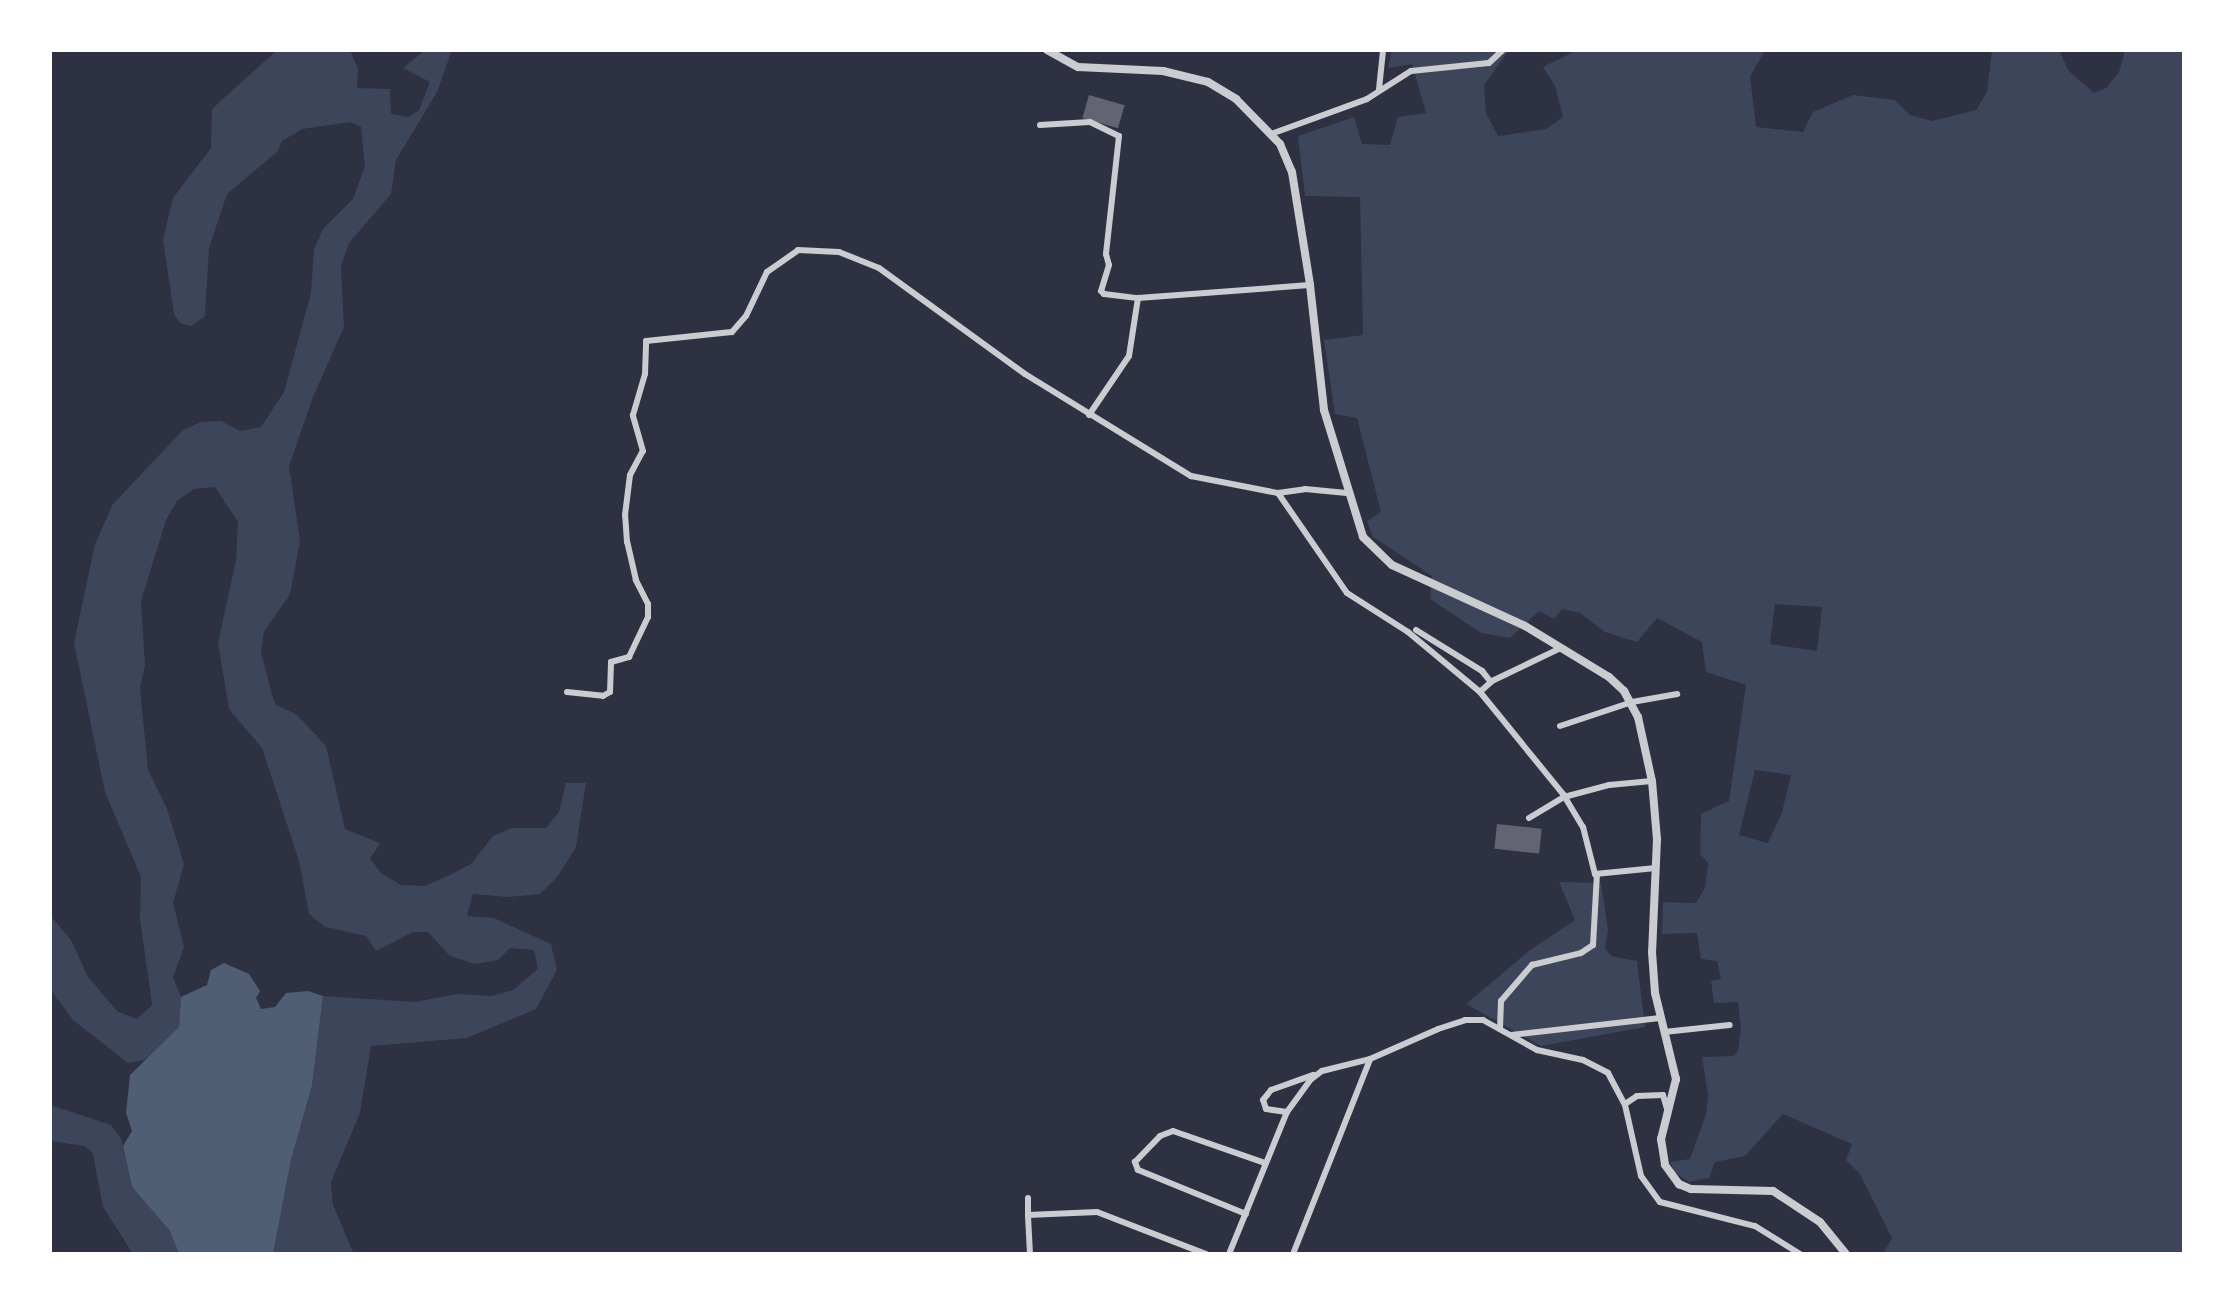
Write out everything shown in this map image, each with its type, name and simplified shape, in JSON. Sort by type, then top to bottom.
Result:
[{"type":"street","points":[[1048,50],[1078,67],[1162,71],[1208,82],[1236,100],[1271,134],[1292,172],[1310,285],[1319,384],[1347,493],[1364,537],[1392,564],[1562,647],[1618,684],[1632,702],[1652,782],[1657,868],[1652,952],[1660,1018],[1676,1079],[1662,1152],[1665,1166],[1679,1184],[1704,1191],[1773,1191],[1820,1222],[1846,1254]]},
{"type":"street","points":[[1379,90],[1384,50]]},
{"type":"street","points":[[1271,134],[1367,100],[1412,70],[1489,63],[1502,50]]},
{"type":"street","points":[[1040,126],[1090,122],[1119,136],[1106,254],[1109,266],[1100,290],[1138,298],[1310,285]]},
{"type":"street","points":[[566,692],[603,696],[610,692],[611,662],[630,658],[648,617],[648,604],[627,542],[625,515],[630,475],[643,451],[633,415],[645,374],[646,341],[732,332],[746,316],[768,272],[790,252],[839,252],[879,268],[1024,374],[1191,476],[1278,493],[1305,489],[1347,493]]},
{"type":"street","points":[[1090,415],[1129,356],[1138,298]]},
{"type":"street","points":[[1278,493],[1347,592],[1408,632],[1480,692],[1564,796],[1583,828],[1597,874],[1594,945],[1582,953],[1532,965],[1501,1001],[1500,1029]]},
{"type":"street","points":[[1416,630],[1482,671],[1491,682]]},
{"type":"street","points":[[1480,692],[1491,682],[1562,647]]},
{"type":"street","points":[[1560,726],[1632,702],[1677,694]]},
{"type":"street","points":[[1528,818],[1564,796],[1608,785],[1652,782]]},
{"type":"street","points":[[1597,874],[1657,868]]},
{"type":"street","points":[[1510,1035],[1660,1018]]},
{"type":"street","points":[[1287,1112],[1266,1108],[1263,1100],[1271,1090],[1370,1059],[1465,1020],[1483,1020],[1537,1050],[1600,1066],[1625,1105],[1641,1176],[1660,1202],[1754,1226],[1800,1254]]},
{"type":"street","points":[[1664,1032],[1730,1025]]},
{"type":"street","points":[[1293,1254],[1370,1059]]},
{"type":"street","points":[[1230,1254],[1287,1112],[1299,1090],[1322,1072]]},
{"type":"street","points":[[1625,1105],[1637,1096],[1663,1095],[1667,1116]]},
{"type":"street","points":[[1246,1214],[1138,1170],[1136,1162],[1160,1136],[1173,1131],[1266,1163]]},
{"type":"street","points":[[1028,1198],[1030,1254]]},
{"type":"street","points":[[1028,1215],[1097,1212],[1206,1254]]},
{"type":"shaded area","points":[[277,50],[350,50],[358,69],[357,88],[390,89],[391,114],[409,117],[419,110],[430,82],[403,68],[425,50],[452,50],[437,92],[396,160],[391,194],[349,243],[341,266],[344,327],[313,397],[289,466],[300,541],[290,594],[264,632],[261,652],[276,705],[296,714],[326,746],[345,829],[380,843],[370,859],[381,873],[401,885],[424,886],[450,875],[471,864],[493,836],[512,828],[546,828],[559,812],[566,783],[586,783],[576,847],[558,876],[540,894],[473,894],[467,916],[494,918],[551,944],[557,970],[536,1009],[467,1038],[371,1046],[360,1113],[331,1182],[333,1205],[354,1254],[273,1254],[291,1160],[312,1087],[323,996],[415,1002],[458,994],[491,996],[513,990],[538,969],[534,950],[510,948],[498,960],[475,964],[450,956],[428,932],[413,932],[376,951],[366,936],[325,927],[309,914],[299,861],[262,748],[229,709],[218,643],[236,560],[238,522],[215,487],[194,489],[177,501],[166,520],[141,601],[145,666],[140,688],[148,770],[167,809],[184,864],[173,903],[184,947],[173,977],[181,997],[179,1027],[167,1043],[144,1060],[128,1063],[73,1020],[50,989],[50,915],[71,940],[88,977],[118,1012],[137,1019],[152,1005],[140,919],[141,877],[105,792],[74,643],[95,544],[113,504],[183,430],[201,422],[221,421],[240,431],[261,427],[284,392],[311,293],[314,249],[323,229],[353,199],[365,166],[361,127],[351,122],[302,129],[282,141],[278,151],[227,194],[209,248],[205,316],[191,326],[180,323],[174,314],[163,239],[173,198],[211,148],[212,109]]},
{"type":"shaded area","points":[[1392,50],[1509,50],[1484,85],[1486,113],[1498,136],[1546,129],[1563,117],[1555,86],[1543,67],[1577,50],[1765,50],[1750,77],[1756,127],[1803,132],[1813,112],[1853,95],[1895,100],[1910,115],[1932,121],[1976,110],[1987,92],[1992,50],[2059,50],[2068,70],[2094,93],[2106,88],[2119,72],[2125,50],[2184,50],[2184,1254],[1883,1254],[1892,1238],[1860,1174],[1846,1160],[1852,1144],[1783,1114],[1745,1156],[1715,1162],[1709,1178],[1689,1182],[1675,1173],[1670,1162],[1690,1159],[1706,1114],[1708,1095],[1702,1057],[1733,1056],[1738,1051],[1741,1028],[1738,1002],[1714,1003],[1711,981],[1721,979],[1717,961],[1701,959],[1697,933],[1662,934],[1663,902],[1696,903],[1705,888],[1708,863],[1700,854],[1701,814],[1729,801],[1746,685],[1706,672],[1702,642],[1657,618],[1637,642],[1605,632],[1580,613],[1562,609],[1554,619],[1539,611],[1510,638],[1481,633],[1430,599],[1432,576],[1373,537],[1367,521],[1381,512],[1357,418],[1335,414],[1324,340],[1363,335],[1360,197],[1305,196],[1298,136],[1354,117],[1362,144],[1390,145],[1398,117],[1426,113],[1412,64],[1388,68]],"holes":[[[1775,604],[1822,607],[1817,651],[1770,644]],[[1755,770],[1791,775],[1782,812],[1768,843],[1739,835]]]},
{"type":"shaded area","points":[[1559,882],[1601,883],[1608,930],[1605,948],[1611,956],[1637,961],[1645,1027],[1541,1046],[1466,1004],[1530,950],[1575,920]]},
{"type":"shaded area","points":[[224,963],[249,974],[260,991],[256,998],[261,1009],[275,1007],[286,993],[308,991],[323,996],[312,1086],[291,1160],[273,1254],[179,1254],[170,1231],[132,1187],[123,1146],[132,1131],[126,1113],[130,1075],[179,1027],[181,997],[207,985],[211,970]]},
{"type":"shaded area","points":[[50,1105],[111,1125],[121,1139],[132,1187],[170,1231],[179,1254],[133,1254],[103,1207],[93,1154],[85,1146],[50,1141]]},
{"type":"building","points":[[1089,95],[1125,105],[1118,128],[1082,118]]},
{"type":"building","points":[[1497,824],[1542,829],[1539,854],[1494,849]]}]
